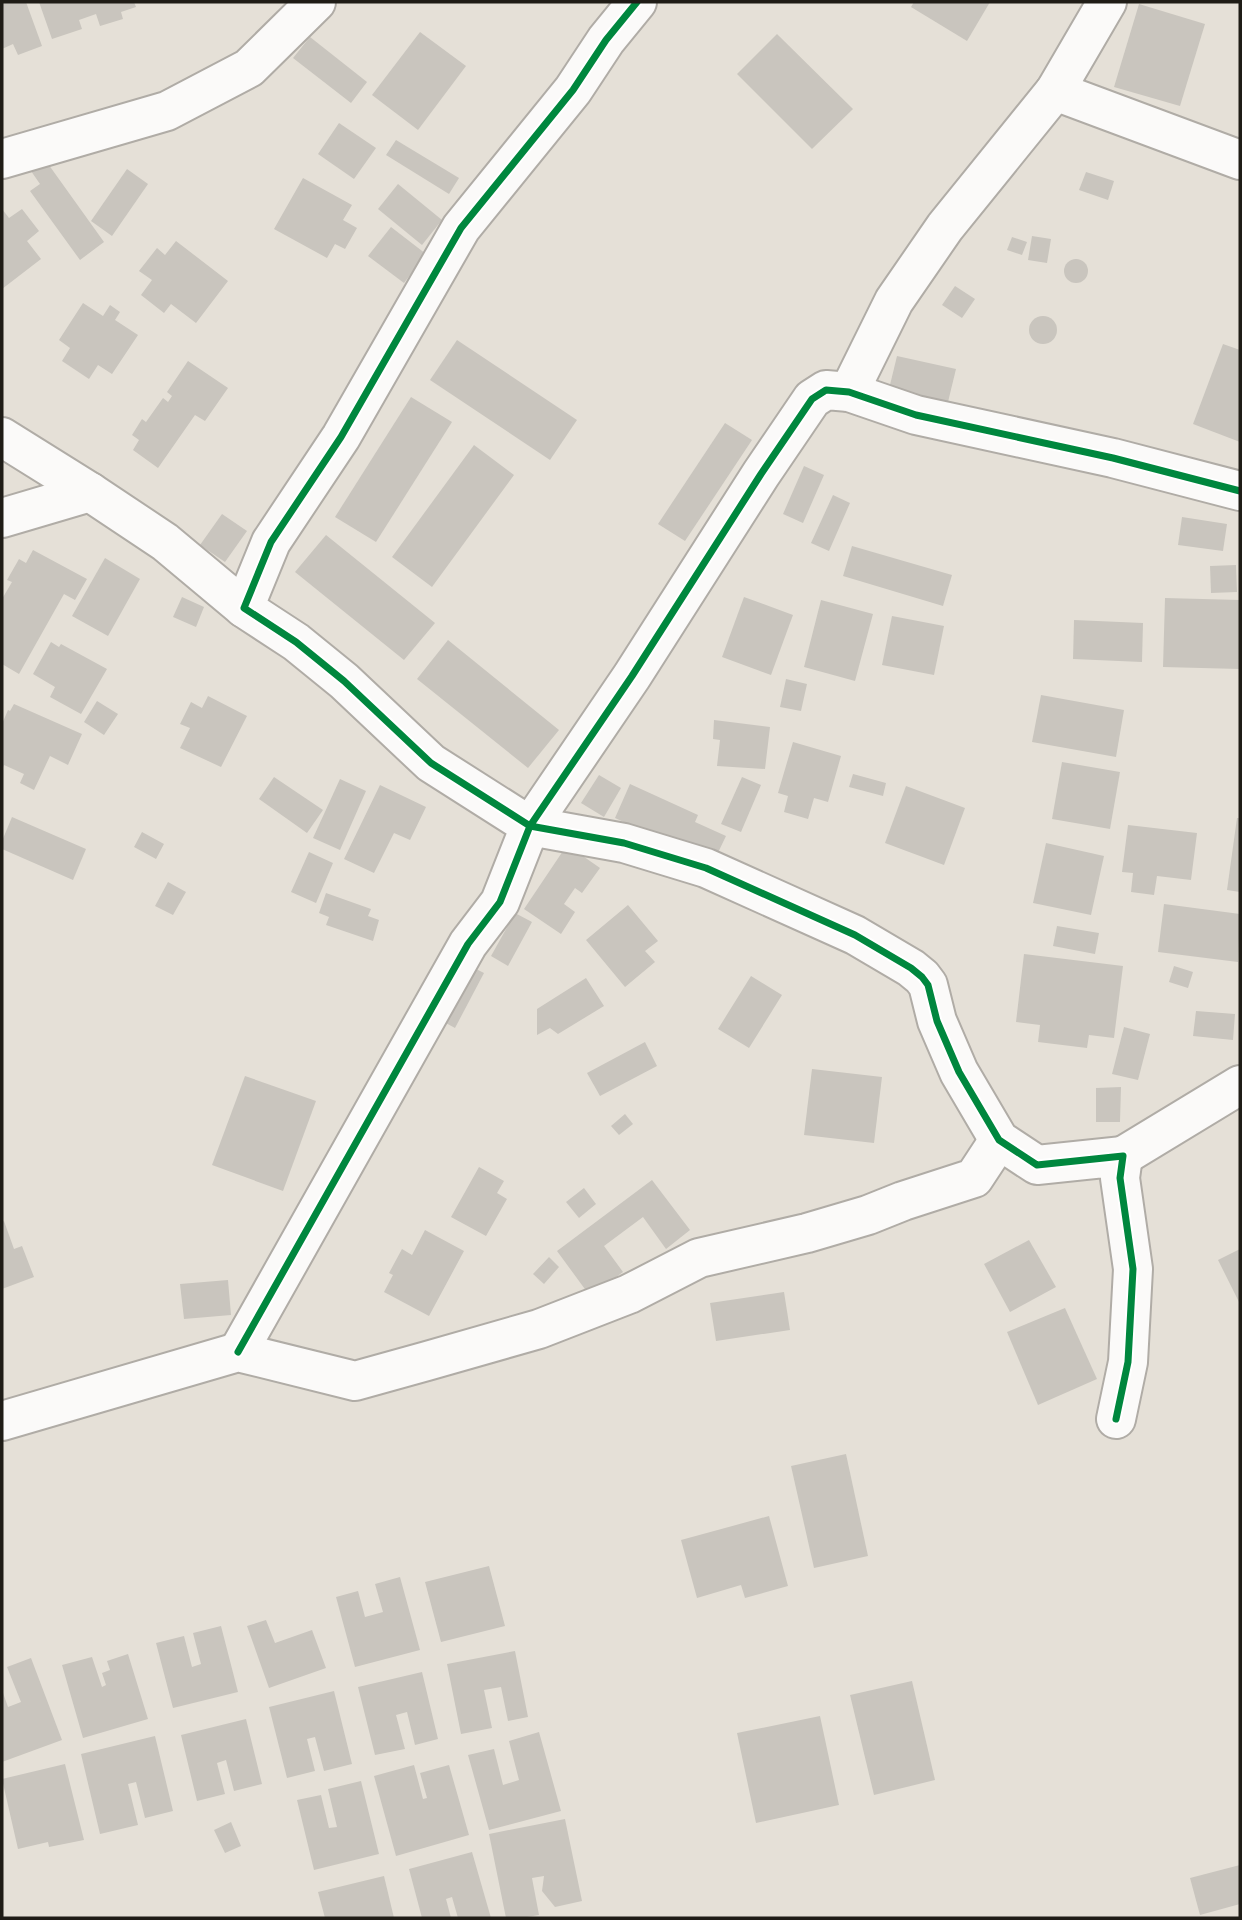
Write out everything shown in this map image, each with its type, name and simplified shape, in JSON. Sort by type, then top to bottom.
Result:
[{"type":"street","points":[[2,159],[167,111],[249,68],[316,2]]},
{"type":"street","points":[[244,608],[271,542],[341,437],[461,228],[573,90],[606,40],[637,2]]},
{"type":"street","points":[[849,392],[894,300],[945,227],[1055,91],[1107,2]]},
{"type":"street","points":[[1055,91],[1240,160]]},
{"type":"street","points":[[238,1352],[468,944],[500,902],[530,826],[632,676],[811,399],[826,390],[849,392],[916,415],[1113,458],[1240,491]]},
{"type":"street","points":[[2,437],[165,542],[244,608],[296,642],[325,666],[431,763],[530,826],[624,843],[706,868],[855,935],[911,968],[928,985],[937,1021],[958,1072],[999,1140],[1037,1165],[1123,1156],[1240,1085]]},
{"type":"street","points":[[2,517],[90,492]]},
{"type":"street","points":[[2,1421],[238,1352],[355,1381],[427,1361],[539,1329],[629,1294],[699,1258],[807,1233],[974,1178],[999,1140]]},
{"type":"street","points":[[1116,1419],[1128,1362],[1133,1269],[1120,1178],[1123,1156]]},
{"type":"building","points":[[2,2],[26,2],[42,46],[18,55],[13,44],[2,49]]},
{"type":"building","points":[[39,2],[134,2],[136,7],[121,12],[123,19],[100,26],[96,14],[79,20],[82,29],[52,39]]},
{"type":"building","points":[[914,2],[990,2],[967,41],[911,7]]},
{"type":"building","points":[[1139,4],[1205,24],[1180,106],[1114,87]]},
{"type":"building","points":[[420,32],[466,66],[418,130],[372,95]]},
{"type":"building","points":[[777,34],[853,109],[812,149],[737,74]]},
{"type":"building","points":[[310,37],[367,82],[351,103],[293,58]]},
{"type":"building","points":[[339,123],[376,148],[354,179],[318,154]]},
{"type":"building","points":[[396,140],[459,178],[449,194],[386,155]]},
{"type":"building","points":[[46,161],[104,242],[80,260],[30,191],[40,184],[31,171]]},
{"type":"building","points":[[127,169],[148,184],[112,236],[91,221]]},
{"type":"building","points":[[1086,172],[1114,181],[1108,200],[1079,190]]},
{"type":"building","points":[[303,178],[352,205],[343,220],[357,228],[345,249],[335,244],[327,258],[274,229]]},
{"type":"building","points":[[398,184],[442,220],[422,245],[378,209]]},
{"type":"building","points":[[2,209],[9,218],[22,209],[39,231],[27,241],[41,259],[2,289]]},
{"type":"building","points":[[391,227],[426,254],[404,283],[368,256]]},
{"type":"building","points":[[1032,236],[1051,239],[1047,263],[1028,260]]},
{"type":"building","points":[[1012,237],[1027,242],[1022,255],[1007,250]]},
{"type":"building","points":[[176,241],[228,281],[196,323],[171,304],[164,313],[141,295],[152,280],[139,271],[157,248],[165,255]]},
{"type":"building","points":[[1076,259],[1085,262],[1088,271],[1085,280],[1076,283],[1067,280],[1064,271],[1067,262]]},
{"type":"building","points":[[955,286],[975,299],[962,318],[942,305]]},
{"type":"building","points":[[83,303],[103,316],[110,305],[120,312],[115,320],[138,335],[112,374],[98,365],[89,379],[62,361],[70,348],[59,340]]},
{"type":"building","points":[[1043,316],[1053,320],[1057,330],[1053,340],[1043,344],[1033,340],[1029,330],[1033,320]]},
{"type":"building","points":[[457,340],[577,420],[550,460],[430,380]]},
{"type":"building","points":[[1223,344],[1240,350],[1240,442],[1193,424]]},
{"type":"building","points":[[897,356],[956,369],[948,402],[889,389]]},
{"type":"building","points":[[188,361],[228,388],[205,421],[195,415],[158,468],[133,450],[139,440],[132,435],[142,419],[146,422],[163,398],[168,402],[172,396],[167,392]]},
{"type":"building","points":[[411,397],[452,422],[376,542],[335,517]]},
{"type":"building","points":[[725,423],[752,440],[685,541],[658,524]]},
{"type":"building","points":[[474,445],[514,475],[432,587],[392,557]]},
{"type":"building","points":[[804,466],[824,475],[803,523],[783,514]]},
{"type":"building","points":[[833,495],[850,503],[829,551],[811,543]]},
{"type":"building","points":[[222,514],[247,531],[225,562],[200,545]]},
{"type":"building","points":[[1182,517],[1227,524],[1223,551],[1178,545]]},
{"type":"building","points":[[326,535],[435,623],[404,660],[295,572]]},
{"type":"building","points":[[852,546],[952,575],[943,606],[843,576]]},
{"type":"building","points":[[33,550],[87,579],[75,600],[64,594],[19,674],[2,664],[2,599],[12,582],[7,580],[19,559],[26,563]]},
{"type":"building","points":[[105,558],[140,579],[108,636],[72,616]]},
{"type":"building","points":[[1236,565],[1237,592],[1211,593],[1210,566]]},
{"type":"building","points":[[182,597],[204,607],[196,627],[173,617]]},
{"type":"building","points":[[744,597],[793,615],[771,675],[722,657]]},
{"type":"building","points":[[1165,598],[1240,600],[1240,669],[1163,667]]},
{"type":"building","points":[[821,600],[873,614],[855,681],[804,667]]},
{"type":"building","points":[[892,616],[944,626],[934,675],[882,665]]},
{"type":"building","points":[[1074,620],[1143,623],[1142,662],[1073,659]]},
{"type":"building","points":[[448,640],[559,730],[528,768],[417,679]]},
{"type":"building","points":[[51,642],[59,647],[61,644],[107,669],[81,714],[50,697],[55,687],[33,674]]},
{"type":"building","points":[[786,679],[807,684],[801,711],[780,707]]},
{"type":"building","points":[[1041,695],[1124,710],[1116,757],[1032,742]]},
{"type":"building","points":[[208,696],[247,716],[221,767],[180,748],[190,728],[180,724],[191,702],[202,708]]},
{"type":"building","points":[[97,701],[118,714],[104,735],[84,722]]},
{"type":"building","points":[[14,704],[82,734],[68,765],[50,756],[34,790],[20,783],[24,774],[4,765],[2,770],[2,724]]},
{"type":"building","points":[[714,720],[770,727],[765,769],[717,766],[720,740],[713,739]]},
{"type":"building","points":[[793,742],[841,756],[828,802],[814,798],[808,819],[784,812],[788,796],[778,793]]},
{"type":"building","points":[[1062,762],[1120,772],[1110,829],[1052,819]]},
{"type":"building","points":[[853,774],[886,783],[883,796],[849,787]]},
{"type":"building","points":[[599,775],[621,788],[604,817],[581,803]]},
{"type":"building","points":[[274,777],[323,810],[307,833],[259,799]]},
{"type":"building","points":[[742,777],[761,785],[741,832],[721,824]]},
{"type":"building","points":[[340,779],[366,791],[340,850],[313,838]]},
{"type":"building","points":[[630,784],[698,815],[695,822],[726,836],[713,863],[615,818]]},
{"type":"building","points":[[380,785],[426,807],[410,840],[394,833],[374,873],[344,859]]},
{"type":"building","points":[[906,786],[965,808],[944,865],[885,843]]},
{"type":"building","points":[[12,817],[86,849],[73,880],[2,849],[2,841]]},
{"type":"building","points":[[1237,818],[1240,818],[1240,892],[1227,890]]},
{"type":"building","points":[[1128,825],[1197,833],[1191,880],[1157,876],[1154,895],[1131,892],[1133,873],[1122,872]]},
{"type":"building","points":[[142,832],[164,844],[156,859],[134,847]]},
{"type":"building","points":[[1046,843],[1104,856],[1091,915],[1033,903]]},
{"type":"building","points":[[567,845],[600,868],[582,893],[575,888],[564,904],[575,912],[561,934],[524,909]]},
{"type":"building","points":[[309,852],[333,863],[316,903],[291,892]]},
{"type":"building","points":[[168,882],[186,892],[173,915],[155,906]]},
{"type":"building","points":[[326,893],[371,909],[368,916],[379,920],[373,941],[326,925],[329,917],[319,913]]},
{"type":"building","points":[[1164,904],[1240,914],[1238,962],[1158,952]]},
{"type":"building","points":[[628,905],[658,941],[645,951],[655,962],[625,987],[586,940]]},
{"type":"building","points":[[515,913],[532,922],[508,966],[491,956]]},
{"type":"building","points":[[1057,926],[1099,933],[1095,954],[1053,946]]},
{"type":"building","points":[[1024,954],[1123,966],[1114,1038],[1089,1035],[1087,1048],[1038,1042],[1040,1025],[1016,1022]]},
{"type":"building","points":[[1174,966],[1193,972],[1188,988],[1169,982]]},
{"type":"building","points":[[472,967],[484,973],[455,1028],[444,1022]]},
{"type":"building","points":[[751,976],[782,995],[749,1048],[718,1029]]},
{"type":"building","points":[[586,978],[604,1006],[558,1034],[550,1028],[537,1035],[537,1009]]},
{"type":"building","points":[[1196,1011],[1235,1014],[1233,1040],[1193,1036]]},
{"type":"building","points":[[1124,1027],[1150,1034],[1138,1080],[1112,1074]]},
{"type":"building","points":[[645,1042],[657,1066],[600,1096],[587,1073]]},
{"type":"building","points":[[812,1069],[882,1077],[874,1143],[804,1135]]},
{"type":"building","points":[[245,1076],[316,1101],[283,1191],[212,1165]]},
{"type":"building","points":[[1121,1087],[1120,1122],[1096,1122],[1096,1088]]},
{"type":"building","points":[[625,1114],[633,1124],[619,1135],[611,1126]]},
{"type":"building","points":[[479,1167],[504,1181],[497,1193],[507,1199],[486,1236],[451,1217]]},
{"type":"building","points":[[652,1180],[690,1230],[666,1249],[643,1217],[604,1246],[623,1272],[590,1296],[557,1251]]},
{"type":"building","points":[[584,1188],[596,1204],[579,1218],[566,1202]]},
{"type":"building","points":[[4,1221],[14,1249],[22,1246],[34,1277],[2,1289],[2,1222]]},
{"type":"building","points":[[425,1230],[464,1251],[429,1316],[384,1292],[393,1275],[389,1273],[402,1249],[412,1255]]},
{"type":"building","points":[[1029,1240],[1056,1287],[1010,1312],[984,1264]]},
{"type":"building","points":[[1240,1249],[1240,1304],[1218,1260]]},
{"type":"building","points":[[549,1257],[559,1267],[544,1284],[533,1274]]},
{"type":"building","points":[[228,1280],[231,1315],[184,1319],[180,1284]]},
{"type":"building","points":[[784,1292],[790,1330],[716,1341],[710,1303]]},
{"type":"building","points":[[1065,1308],[1097,1379],[1038,1405],[1007,1332]]},
{"type":"building","points":[[846,1454],[868,1556],[814,1568],[791,1466]]},
{"type":"building","points":[[769,1516],[788,1586],[745,1598],[741,1585],[697,1598],[681,1540]]},
{"type":"building","points":[[489,1566],[505,1626],[441,1642],[425,1582]]},
{"type":"building","points":[[400,1577],[420,1650],[355,1667],[336,1597],[358,1591],[365,1617],[383,1612],[375,1584]]},
{"type":"building","points":[[266,1620],[275,1643],[312,1630],[326,1668],[269,1688],[247,1626]]},
{"type":"building","points":[[221,1626],[238,1692],[173,1708],[156,1643],[184,1636],[192,1667],[201,1664],[193,1633]]},
{"type":"building","points":[[515,1651],[528,1717],[508,1721],[501,1687],[484,1690],[492,1728],[461,1734],[447,1664]]},
{"type":"building","points":[[128,1654],[148,1719],[83,1738],[62,1665],[92,1657],[102,1687],[106,1685],[102,1673],[110,1670],[107,1661]]},
{"type":"building","points":[[31,1658],[62,1740],[2,1762],[2,1690],[8,1707],[21,1702],[7,1667]]},
{"type":"building","points":[[422,1672],[438,1739],[415,1745],[407,1712],[396,1715],[405,1749],[375,1755],[358,1687]]},
{"type":"building","points":[[912,1681],[935,1780],[874,1795],[850,1695]]},
{"type":"building","points":[[334,1691],[352,1764],[324,1771],[315,1737],[307,1739],[315,1771],[287,1778],[269,1707]]},
{"type":"building","points":[[820,1716],[839,1805],[756,1823],[737,1733]]},
{"type":"building","points":[[246,1719],[262,1784],[234,1791],[226,1760],[217,1763],[225,1794],[197,1801],[181,1735]]},
{"type":"building","points":[[539,1732],[561,1811],[489,1830],[468,1755],[494,1749],[503,1785],[519,1780],[509,1741]]},
{"type":"building","points":[[155,1736],[173,1811],[145,1818],[136,1782],[128,1784],[138,1825],[100,1834],[81,1754]]},
{"type":"building","points":[[65,1764],[84,1840],[49,1847],[48,1842],[18,1849],[2,1779]]},
{"type":"building","points":[[414,1765],[423,1799],[427,1798],[420,1773],[449,1765],[469,1835],[396,1856],[374,1776]]},
{"type":"building","points":[[361,1781],[379,1854],[314,1870],[297,1800],[321,1795],[329,1828],[337,1827],[328,1789]]},
{"type":"building","points":[[565,1819],[582,1901],[555,1907],[542,1891],[544,1876],[532,1878],[539,1915],[506,1918],[489,1834]]},
{"type":"building","points":[[231,1822],[241,1846],[225,1853],[214,1830]]},
{"type":"building","points":[[472,1852],[491,1918],[458,1918],[452,1897],[446,1899],[451,1918],[422,1918],[409,1869]]},
{"type":"building","points":[[1240,1865],[1240,1904],[1200,1915],[1190,1878]]},
{"type":"building","points":[[384,1876],[394,1918],[325,1918],[318,1892]]},
{"type":"cycle path","points":[[238,1352],[468,944],[500,902],[530,826],[431,763],[344,681],[296,642],[244,608],[271,542],[341,437],[461,228],[573,90],[606,40],[637,2]]},
{"type":"cycle path","points":[[1116,1419],[1128,1362],[1133,1269],[1120,1178],[1123,1156],[1037,1165],[999,1140],[959,1072],[937,1021],[928,985],[911,968],[855,935],[706,868],[624,843],[530,826],[632,676],[761,474],[812,399],[826,390],[849,392],[916,415],[1113,458],[1240,491]]}]
